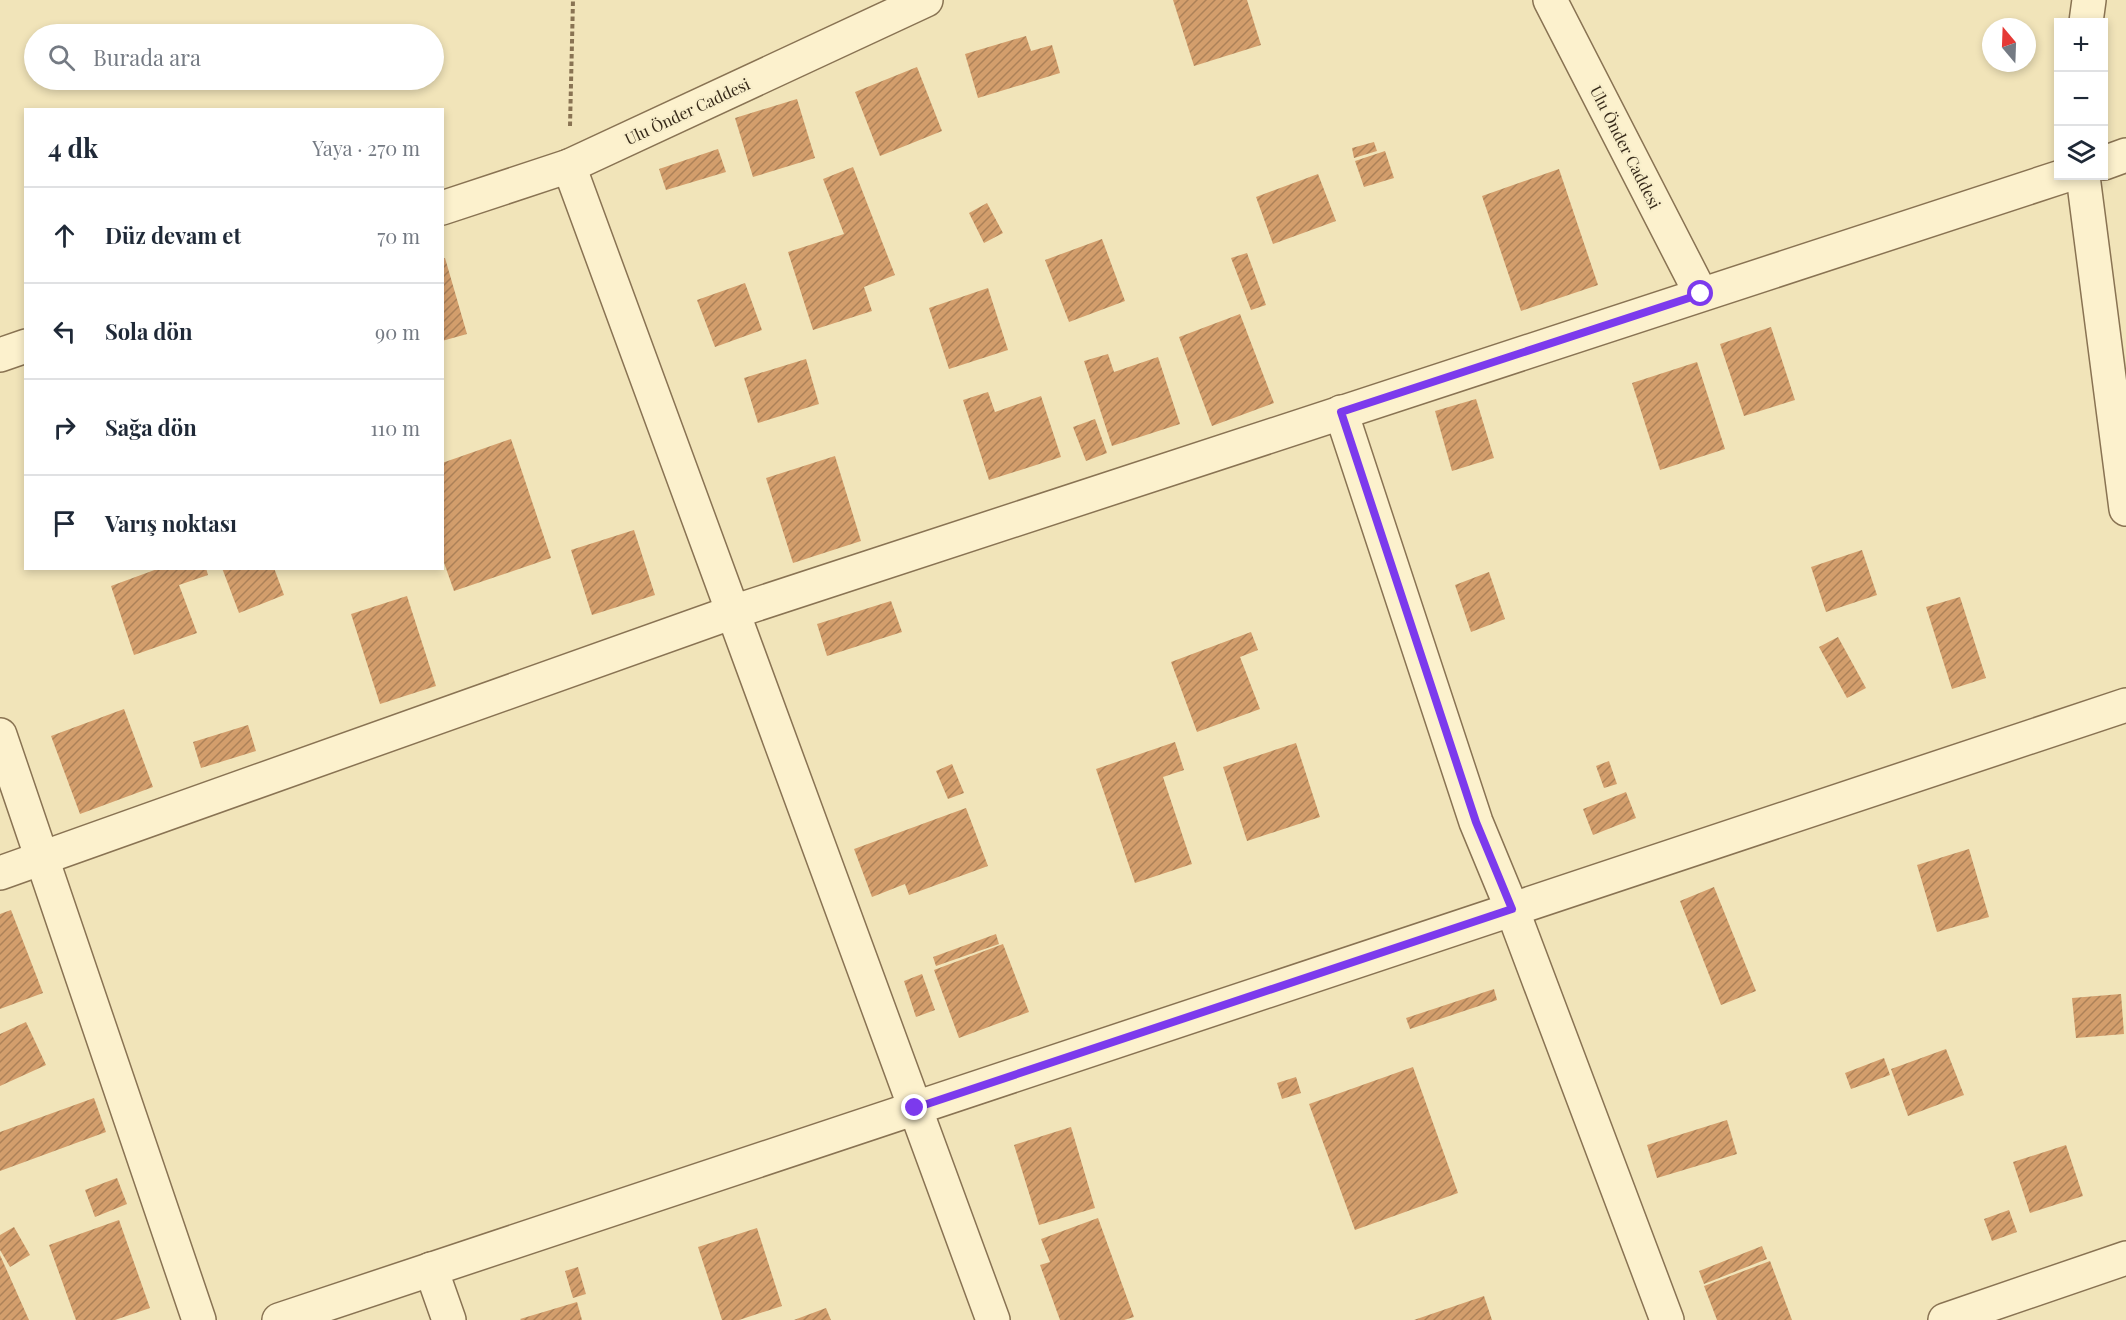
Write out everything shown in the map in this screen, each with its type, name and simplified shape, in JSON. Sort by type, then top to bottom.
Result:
[{"type":"street","name":"Ulu Önder Caddesi","points":[[444,207],[569,166],[926,0]]},
{"type":"street","name":"Ulu Önder Caddesi","points":[[1550,0],[1701,294]]},
{"type":"street","points":[[2087,18],[2089,0]]},
{"type":"street","points":[[2108,161],[2126,155]]},
{"type":"street","points":[[569,166],[993,1320]]},
{"type":"street","points":[[0,873],[733,612],[2054,179]]},
{"type":"street","points":[[2084,180],[2126,509]]},
{"type":"street","points":[[0,355],[24,347]]},
{"type":"street","points":[[1341,412],[1476,822],[1512,909],[1667,1320]]},
{"type":"street","points":[[279,1320],[2126,705]]},
{"type":"street","points":[[0,735],[198,1320]]},
{"type":"street","points":[[1945,1320],[2126,1258]]},
{"type":"street","points":[[431,1269],[449,1320]]},
{"type":"path","points":[[569,166],[573,0]]},
{"type":"building","points":[[1173,0],[1247,0],[1261,45],[1194,66]]},
{"type":"building","points":[[1026,36],[1031,51],[1052,45],[1060,73],[978,98],[965,54]]},
{"type":"building","points":[[917,67],[942,131],[880,156],[855,92]]},
{"type":"building","points":[[797,99],[815,158],[753,177],[735,118]]},
{"type":"building","points":[[1374,142],[1377,151],[1354,158],[1352,148]]},
{"type":"building","points":[[718,149],[726,172],[666,190],[659,169]]},
{"type":"building","points":[[1385,151],[1394,178],[1364,187],[1355,161]]},
{"type":"building","points":[[853,167],[895,275],[864,287],[872,311],[813,330],[788,252],[844,234],[823,179]]},
{"type":"building","points":[[1559,169],[1598,285],[1521,311],[1482,196]]},
{"type":"building","points":[[1318,174],[1336,221],[1273,244],[1256,197]]},
{"type":"building","points":[[987,203],[1003,233],[984,243],[969,213]]},
{"type":"building","points":[[1102,239],[1125,301],[1069,322],[1045,260]]},
{"type":"building","points":[[1247,253],[1266,305],[1251,310],[1231,258]]},
{"type":"building","points":[[444,258],[467,334],[444,340]]},
{"type":"building","points":[[745,283],[762,330],[715,347],[697,300]]},
{"type":"building","points":[[988,288],[1008,350],[949,369],[929,308]]},
{"type":"building","points":[[1240,314],[1274,403],[1212,426],[1179,337]]},
{"type":"building","points":[[1771,327],[1795,400],[1744,416],[1720,344]]},
{"type":"building","points":[[1108,354],[1114,372],[1158,357],[1180,424],[1112,446],[1084,361]]},
{"type":"building","points":[[806,359],[819,404],[758,423],[744,378]]},
{"type":"building","points":[[1697,362],[1725,449],[1660,470],[1632,383]]},
{"type":"building","points":[[988,392],[995,412],[1041,396],[1061,457],[989,480],[963,400]]},
{"type":"building","points":[[1476,399],[1494,458],[1452,471],[1435,411]]},
{"type":"building","points":[[1095,419],[1107,453],[1086,461],[1073,427]]},
{"type":"building","points":[[511,439],[551,558],[454,591],[444,563],[444,462]]},
{"type":"building","points":[[835,456],[861,541],[793,563],[766,478]]},
{"type":"building","points":[[634,530],[655,595],[592,615],[571,550]]},
{"type":"building","points":[[1862,550],[1877,595],[1826,612],[1811,567]]},
{"type":"building","points":[[155,570],[207,570],[208,575],[179,585],[197,633],[134,655],[111,586]]},
{"type":"building","points":[[223,570],[275,570],[284,595],[239,613]]},
{"type":"building","points":[[1489,572],[1505,619],[1471,632],[1455,585]]},
{"type":"building","points":[[407,596],[436,686],[380,704],[351,614]]},
{"type":"building","points":[[1960,597],[1986,678],[1952,689],[1926,607]]},
{"type":"building","points":[[891,601],[902,632],[827,656],[817,624]]},
{"type":"building","points":[[1251,632],[1258,650],[1240,657],[1260,709],[1197,732],[1171,662]]},
{"type":"building","points":[[1838,637],[1866,688],[1847,698],[1819,647]]},
{"type":"building","points":[[124,709],[153,787],[80,814],[51,736]]},
{"type":"building","points":[[248,725],[256,751],[201,768],[193,742]]},
{"type":"building","points":[[1175,742],[1184,770],[1163,777],[1192,864],[1135,883],[1096,769]]},
{"type":"building","points":[[1296,743],[1320,817],[1247,841],[1223,767]]},
{"type":"building","points":[[1609,761],[1617,784],[1604,788],[1596,766]]},
{"type":"building","points":[[952,764],[964,793],[948,799],[936,771]]},
{"type":"building","points":[[1626,792],[1636,818],[1593,835],[1583,809]]},
{"type":"building","points":[[966,808],[988,866],[909,895],[905,884],[872,897],[854,849]]},
{"type":"building","points":[[1969,849],[1989,917],[1937,932],[1917,865]]},
{"type":"building","points":[[1714,887],[1756,991],[1721,1005],[1680,901]]},
{"type":"building","points":[[11,910],[43,993],[0,1009],[0,914]]},
{"type":"building","points":[[996,934],[999,944],[936,966],[933,957]]},
{"type":"building","points":[[1003,944],[1029,1012],[959,1038],[934,970]]},
{"type":"building","points":[[922,974],[935,1010],[916,1017],[904,981]]},
{"type":"building","points":[[1494,989],[1497,1000],[1410,1029],[1406,1018]]},
{"type":"building","points":[[2121,994],[2124,1034],[2076,1038],[2072,998]]},
{"type":"building","points":[[26,1022],[46,1065],[0,1086],[0,1034]]},
{"type":"building","points":[[1946,1049],[1964,1095],[1908,1116],[1891,1069]]},
{"type":"building","points":[[1884,1058],[1890,1075],[1851,1089],[1845,1073]]},
{"type":"building","points":[[1413,1067],[1458,1193],[1355,1230],[1309,1104]]},
{"type":"building","points":[[1296,1077],[1301,1093],[1282,1099],[1277,1083]]},
{"type":"building","points":[[94,1098],[106,1132],[0,1171],[0,1132]]},
{"type":"building","points":[[1727,1120],[1737,1154],[1657,1178],[1647,1145]]},
{"type":"building","points":[[1071,1127],[1095,1208],[1039,1225],[1014,1145]]},
{"type":"building","points":[[2066,1145],[2083,1196],[2030,1213],[2013,1162]]},
{"type":"building","points":[[117,1178],[127,1204],[95,1217],[85,1190]]},
{"type":"building","points":[[2009,1210],[2017,1232],[1992,1241],[1984,1219]]},
{"type":"building","points":[[1098,1218],[1134,1317],[1124,1320],[1060,1320],[1040,1265],[1050,1262],[1041,1239]]},
{"type":"building","points":[[119,1220],[150,1308],[115,1320],[76,1320],[49,1245]]},
{"type":"building","points":[[14,1227],[30,1255],[10,1267],[0,1250],[0,1235]]},
{"type":"building","points":[[757,1228],[782,1306],[739,1320],[722,1320],[698,1247]]},
{"type":"building","points":[[1762,1246],[1767,1259],[1704,1284],[1699,1271]]},
{"type":"building","points":[[0,1255],[29,1320],[0,1320]]},
{"type":"building","points":[[1770,1261],[1792,1320],[1717,1320],[1704,1286]]},
{"type":"building","points":[[578,1267],[586,1294],[573,1298],[565,1271]]},
{"type":"building","points":[[1484,1296],[1492,1320],[1414,1320]]},
{"type":"building","points":[[577,1302],[582,1320],[520,1319]]},
{"type":"building","points":[[826,1308],[831,1320],[794,1320]]},
{"type":"route","points":[[915,1108],[1512,909],[1476,822],[1341,412],[1701,294]]}]
